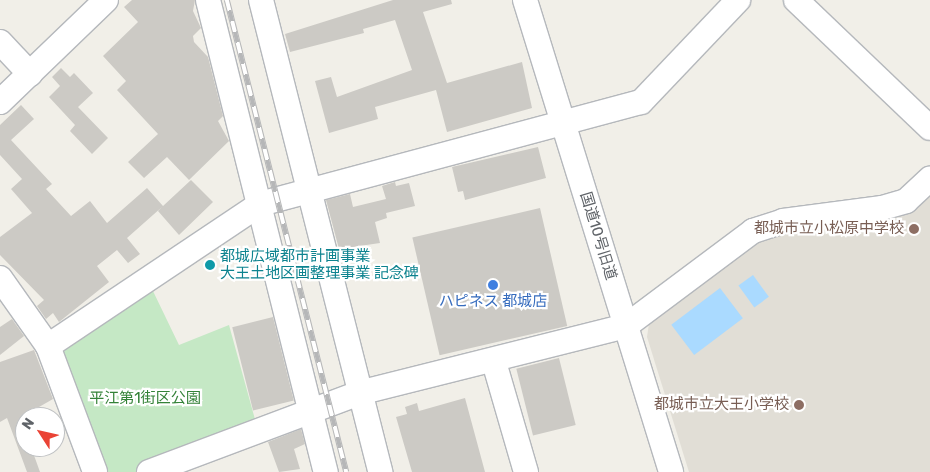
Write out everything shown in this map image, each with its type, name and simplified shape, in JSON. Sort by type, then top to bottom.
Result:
[{"type":"street","points":[[0,102],[106,0]]},
{"type":"street","points":[[208,0],[326,472]]},
{"type":"street","points":[[261,0],[380,472]]},
{"type":"street","name":"国道10号旧道","points":[[525,0],[671,472]]},
{"type":"street","points":[[48,346],[260,204],[641,102],[738,0]]},
{"type":"street","points":[[796,0],[930,128]]},
{"type":"street","points":[[0,42],[30,74]]},
{"type":"street","points":[[150,472],[310,408],[359,393],[494,362],[626,326],[753,231],[783,221],[882,208],[906,201],[930,179]]},
{"type":"street","points":[[0,278],[48,346],[95,472]]},
{"type":"street","points":[[494,362],[526,472]]},
{"type":"shaded area","name":"都城市立大王小学校","points":[[930,188],[930,472],[689,472],[647,337],[650,317],[755,236]]},
{"type":"green space","name":"平江第1街区公園","points":[[152,289],[179,345],[229,325],[256,423],[137,472],[104,472],[60,352]]},
{"type":"water","points":[[753,275],[769,297],[754,307],[738,286]]},
{"type":"water","points":[[720,288],[743,318],[694,355],[671,325]]},
{"type":"building","points":[[132,0],[195,0],[193,11],[201,28],[193,36],[194,42],[208,57],[223,116],[218,121],[229,141],[189,180],[167,157],[144,178],[128,162],[158,134],[117,90],[126,81],[103,56],[138,22],[124,7]]},
{"type":"building","points":[[393,0],[451,0],[452,4],[423,12],[447,83],[522,62],[532,108],[447,132],[436,90],[375,107],[378,119],[329,133],[315,81],[331,77],[337,97],[412,70],[395,20],[363,29],[364,33],[290,52],[285,34]]},
{"type":"building","points":[[61,68],[70,77],[74,73],[93,93],[78,107],[108,138],[92,154],[70,131],[75,125],[49,97],[60,86],[52,77]]},
{"type":"building","points":[[21,105],[34,119],[11,140],[52,184],[46,189],[71,216],[90,201],[107,223],[147,188],[163,206],[191,180],[213,202],[179,235],[158,211],[162,207],[127,238],[140,254],[128,263],[117,250],[97,266],[109,282],[59,322],[53,313],[46,319],[37,306],[44,300],[0,255],[0,237],[32,213],[11,189],[22,179],[0,155],[0,125]]},
{"type":"building","points":[[538,147],[546,178],[465,200],[463,191],[458,192],[452,167]]},
{"type":"building","points":[[395,182],[396,186],[409,183],[415,206],[386,213],[387,218],[375,222],[380,243],[339,249],[326,200],[350,194],[353,207],[386,199],[382,186]]},
{"type":"building","points":[[540,208],[567,326],[440,355],[412,237]]},
{"type":"building","points":[[273,317],[294,400],[253,411],[232,327]]},
{"type":"building","points":[[12,319],[24,336],[0,355],[0,327]]},
{"type":"building","points":[[34,350],[53,399],[39,407],[15,407],[15,440],[7,418],[0,422],[0,362]]},
{"type":"building","points":[[559,358],[576,425],[533,436],[516,369]]},
{"type":"building","points":[[465,398],[485,472],[412,472],[396,417],[407,414],[405,407],[417,403],[419,411]]},
{"type":"building","points":[[301,429],[305,444],[294,449],[300,469],[279,472],[268,442]]},
{"type":"building","points":[[21,457],[35,457],[40,472],[27,472]]},
{"type":"railway","points":[[227,0],[346,472]]},
{"type":"place","name":"都城市立小松原中学校","points":[[914,229]]},
{"type":"place","name":"都城広域都市計画事業 大王土地区画整理事業 記念碑","points":[[210,265]]},
{"type":"place","name":"ハピネス 都城店","points":[[493,285]]},
{"type":"place","name":"都城市立大王小学校","points":[[799,405]]}]
